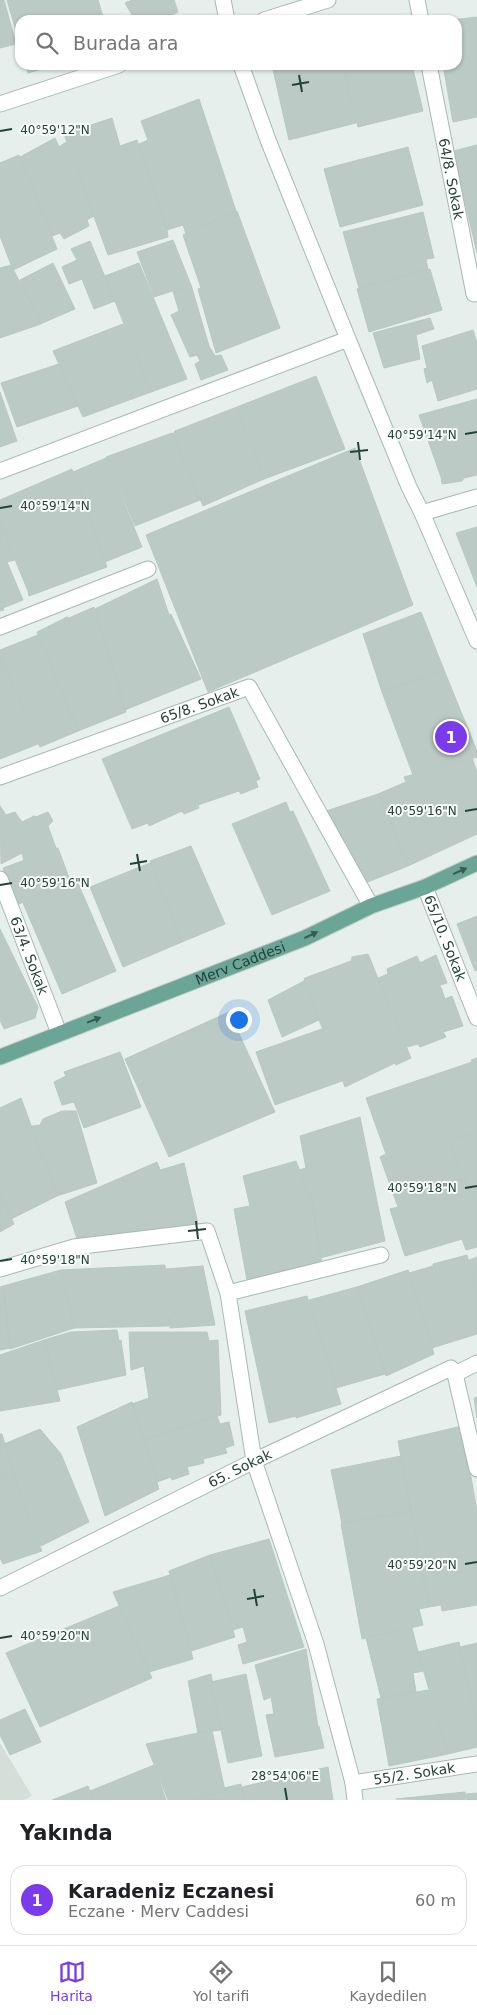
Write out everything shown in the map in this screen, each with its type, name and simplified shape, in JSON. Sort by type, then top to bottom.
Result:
[{"type":"main road","name":"Merv Caddesi","points":[[0,1057],[305,938],[370,906],[425,887],[477,863]]},
{"type":"street","points":[[223,0],[226,15]]},
{"type":"street","points":[[280,15],[328,0]]},
{"type":"street","points":[[417,0],[420,15]]},
{"type":"street","points":[[0,104],[104,70]]},
{"type":"street","points":[[243,70],[268,140],[348,340],[409,487],[477,641]]},
{"type":"street","name":"64/8. Sokak","points":[[431,70],[474,294]]},
{"type":"street","points":[[0,471],[348,340]]},
{"type":"street","points":[[422,513],[477,497]]},
{"type":"street","points":[[0,627],[148,569]]},
{"type":"street","name":"65/8. Sokak","points":[[0,778],[249,687],[370,906]]},
{"type":"street","name":"63/4. Sokak","points":[[0,879],[59,1033]]},
{"type":"street","name":"65/10. Sokak","points":[[425,887],[477,1018]]},
{"type":"street","points":[[0,1269],[74,1247],[207,1231],[228,1293],[254,1461],[316,1644],[353,1784],[355,1800]]},
{"type":"street","points":[[228,1293],[381,1255]]},
{"type":"street","name":"65. Sokak","points":[[0,1588],[254,1461],[451,1368],[455,1374],[477,1363]]},
{"type":"street","points":[[455,1374],[477,1469]]},
{"type":"street","name":"55/2. Sokak","points":[[353,1784],[477,1764]]},
{"type":"shaded area","points":[[0,1743],[32,1796],[24,1800],[0,1800]]},
{"type":"building","points":[[0,0],[4,0],[15,44],[0,48]]},
{"type":"building","points":[[7,0],[98,0],[102,15],[15,15],[15,28]]},
{"type":"building","points":[[132,0],[174,0],[178,12],[172,15],[132,15],[125,3]]},
{"type":"building","points":[[477,17],[477,117],[453,122],[444,70],[462,70],[462,19]]},
{"type":"building","points":[[27,70],[38,70],[28,73]]},
{"type":"building","points":[[273,70],[344,70],[356,123],[289,140]]},
{"type":"building","points":[[344,70],[413,70],[423,111],[358,127]]},
{"type":"building","points":[[199,99],[236,211],[186,234],[183,225],[167,230],[139,144],[148,140],[141,121]]},
{"type":"building","points":[[112,118],[120,146],[137,140],[168,237],[108,255],[64,134]]},
{"type":"building","points":[[55,138],[59,147],[66,142],[94,216],[87,220],[89,226],[64,239],[60,233],[52,236],[20,157]]},
{"type":"building","points":[[477,145],[477,253],[453,151]]},
{"type":"building","points":[[408,147],[423,205],[340,227],[324,169]]},
{"type":"building","points":[[19,155],[57,249],[13,270],[0,236],[0,163]]},
{"type":"building","points":[[237,211],[280,328],[216,353],[198,289],[201,288],[183,235]]},
{"type":"building","points":[[423,212],[434,258],[426,259],[428,270],[359,288],[343,232]]},
{"type":"building","points":[[173,240],[191,285],[154,297],[137,252]]},
{"type":"building","points":[[90,241],[115,301],[94,309],[82,279],[69,284],[62,267],[77,260],[71,249]]},
{"type":"building","points":[[53,263],[75,309],[40,324],[20,280]]},
{"type":"building","points":[[139,263],[187,379],[151,392],[105,276]]},
{"type":"building","points":[[11,265],[41,324],[0,338],[0,268]]},
{"type":"building","points":[[430,269],[442,310],[369,332],[357,289]]},
{"type":"building","points":[[191,285],[209,346],[215,356],[221,355],[228,370],[201,380],[195,364],[200,361],[197,355],[190,357],[171,315],[179,311],[173,291]]},
{"type":"building","points":[[430,318],[434,329],[416,335],[420,359],[384,368],[373,333]]},
{"type":"building","points":[[123,324],[151,392],[83,417],[53,351]]},
{"type":"building","points":[[473,330],[477,343],[477,389],[438,401],[432,380],[427,383],[424,369],[427,368],[422,346]]},
{"type":"building","points":[[59,364],[78,406],[17,427],[1,383]]},
{"type":"building","points":[[316,376],[345,449],[264,479],[237,407]]},
{"type":"building","points":[[0,392],[17,441],[0,447]]},
{"type":"building","points":[[477,399],[477,475],[464,478],[462,481],[442,484],[419,415]]},
{"type":"building","points":[[237,407],[264,479],[203,506],[173,434],[175,431]]},
{"type":"building","points":[[172,433],[200,500],[135,526],[106,457]]},
{"type":"building","points":[[355,448],[413,605],[208,692],[146,535]]},
{"type":"building","points":[[106,458],[142,547],[105,562],[73,472]]},
{"type":"building","points":[[72,469],[107,567],[29,596],[0,523],[0,500]]},
{"type":"building","points":[[0,523],[15,560],[7,562],[23,600],[0,611]]},
{"type":"building","points":[[477,527],[477,587],[456,533]]},
{"type":"building","points":[[157,579],[169,615],[171,614],[201,679],[125,710],[95,609]]},
{"type":"building","points":[[94,607],[126,712],[78,731],[37,632],[67,617],[69,618]]},
{"type":"building","points":[[421,612],[444,670],[382,692],[363,634]]},
{"type":"building","points":[[38,635],[78,731],[40,747],[0,655],[0,650]]},
{"type":"building","points":[[0,654],[38,744],[0,759]]},
{"type":"building","points":[[444,670],[477,751],[477,757],[413,775],[382,692]]},
{"type":"building","points":[[229,707],[260,779],[256,781],[258,787],[241,794],[239,791],[198,805],[199,808],[184,814],[182,811],[149,826],[148,823],[132,829],[102,759]]},
{"type":"building","points":[[472,758],[477,772],[477,834],[408,866],[378,794],[406,782],[404,777]]},
{"type":"building","points":[[378,794],[408,866],[360,885],[323,812]]},
{"type":"building","points":[[286,802],[290,812],[293,811],[330,891],[272,915],[232,824]]},
{"type":"building","points":[[0,806],[6,815],[15,812],[22,822],[48,812],[53,821],[48,826],[56,848],[24,861],[22,853],[1,864]]},
{"type":"building","points":[[191,846],[225,924],[182,942],[150,861]]},
{"type":"building","points":[[58,848],[71,883],[16,905],[3,868]]},
{"type":"building","points":[[150,863],[182,942],[123,967],[90,887]]},
{"type":"building","points":[[77,881],[116,971],[62,994],[23,903]]},
{"type":"building","points":[[477,916],[477,970],[475,971],[457,924]]},
{"type":"building","points":[[0,929],[38,1007],[35,1018],[4,1029],[0,1020]]},
{"type":"building","points":[[368,954],[411,1058],[396,1065],[395,1063],[345,1087],[304,981],[305,978],[351,961],[352,957]]},
{"type":"building","points":[[436,955],[447,983],[440,985],[445,999],[452,996],[463,1026],[443,1032],[446,1037],[420,1047],[418,1044],[407,1047],[378,978],[388,974],[387,969],[417,956],[420,963]]},
{"type":"building","points":[[304,981],[319,1020],[282,1037],[268,1000]]},
{"type":"building","points":[[229,1012],[275,1112],[169,1157],[125,1059]]},
{"type":"building","points":[[322,1029],[342,1081],[275,1105],[256,1052]]},
{"type":"building","points":[[120,1052],[141,1107],[84,1128],[74,1102],[62,1105],[54,1082],[66,1076],[64,1072]]},
{"type":"building","points":[[477,1058],[477,1132],[448,1141],[477,1207],[477,1247],[466,1250],[462,1239],[405,1256],[390,1209],[398,1207],[380,1157],[386,1154],[366,1098],[472,1062],[471,1060]]},
{"type":"building","points":[[21,1098],[57,1196],[11,1219],[0,1194],[0,1108]]},
{"type":"building","points":[[62,1111],[76,1111],[97,1183],[57,1196],[32,1126],[40,1125],[43,1119]]},
{"type":"building","points":[[360,1117],[385,1241],[320,1258],[312,1203],[299,1170],[306,1168],[300,1136]]},
{"type":"building","points":[[477,1132],[477,1207],[448,1141]]},
{"type":"building","points":[[296,1161],[312,1203],[322,1264],[247,1280],[234,1209],[250,1206],[243,1176]]},
{"type":"building","points":[[157,1162],[160,1170],[184,1163],[198,1224],[176,1231],[77,1239],[65,1202]]},
{"type":"building","points":[[0,1194],[14,1224],[0,1232]]},
{"type":"building","points":[[467,1255],[477,1293],[477,1334],[432,1348],[409,1273]]},
{"type":"building","points":[[477,1257],[477,1293],[469,1260]]},
{"type":"building","points":[[165,1265],[169,1326],[74,1328],[61,1270]]},
{"type":"building","points":[[203,1266],[215,1325],[170,1328],[166,1269]]},
{"type":"building","points":[[61,1270],[74,1328],[10,1349],[3,1286]]},
{"type":"building","points":[[408,1270],[434,1354],[386,1376],[357,1287]]},
{"type":"building","points":[[3,1286],[10,1348],[0,1350],[0,1287]]},
{"type":"building","points":[[357,1287],[385,1374],[336,1388],[309,1300]]},
{"type":"building","points":[[307,1296],[341,1404],[296,1418],[296,1416],[269,1423],[245,1311]]},
{"type":"building","points":[[117,1330],[119,1341],[121,1340],[126,1375],[57,1390],[44,1340],[71,1332]]},
{"type":"building","points":[[129,1332],[207,1332],[209,1341],[218,1340],[221,1415],[143,1440],[132,1404],[149,1398],[144,1366],[131,1370]]},
{"type":"building","points":[[44,1340],[60,1401],[0,1411],[0,1355]]},
{"type":"building","points":[[477,1397],[477,1418],[474,1398]]},
{"type":"building","points":[[132,1402],[159,1489],[105,1516],[77,1427]]},
{"type":"building","points":[[217,1416],[220,1424],[229,1422],[234,1445],[225,1448],[227,1453],[203,1459],[204,1463],[187,1467],[189,1474],[172,1480],[171,1477],[157,1482],[143,1440]]},
{"type":"building","points":[[462,1426],[477,1511],[477,1605],[442,1611],[441,1605],[429,1607],[398,1441]]},
{"type":"building","points":[[40,1429],[61,1454],[89,1522],[41,1546],[21,1499],[4,1444]]},
{"type":"building","points":[[0,1434],[2,1434],[14,1476],[0,1479]]},
{"type":"building","points":[[401,1456],[411,1511],[342,1524],[331,1470]]},
{"type":"building","points":[[14,1476],[42,1551],[3,1564],[0,1558],[0,1479]]},
{"type":"building","points":[[411,1511],[429,1607],[419,1609],[423,1625],[362,1639],[341,1524]]},
{"type":"building","points":[[269,1539],[304,1647],[243,1664],[238,1645],[247,1642],[243,1627],[233,1630],[210,1555]]},
{"type":"building","points":[[210,1555],[235,1637],[191,1651],[169,1571]]},
{"type":"building","points":[[170,1575],[193,1659],[149,1672],[113,1592]]},
{"type":"building","points":[[119,1606],[152,1678],[40,1727],[6,1653]]},
{"type":"building","points":[[412,1628],[423,1671],[413,1673],[416,1692],[381,1698],[366,1638]]},
{"type":"building","points":[[459,1642],[477,1725],[477,1747],[448,1754],[418,1652]]},
{"type":"building","points":[[477,1643],[477,1724],[460,1647]]},
{"type":"building","points":[[306,1649],[318,1727],[324,1748],[275,1757],[266,1715],[274,1714],[271,1697],[264,1700],[255,1665]]},
{"type":"building","points":[[211,1674],[221,1730],[198,1733],[188,1681]]},
{"type":"building","points":[[246,1674],[262,1756],[228,1763],[211,1682]]},
{"type":"building","points":[[428,1690],[448,1754],[389,1766],[377,1699]]},
{"type":"building","points":[[25,1709],[41,1742],[10,1755],[0,1735],[0,1720]]},
{"type":"building","points":[[212,1730],[225,1791],[192,1800],[168,1800],[146,1744]]},
{"type":"building","points":[[154,1765],[166,1800],[93,1800],[90,1791]]},
{"type":"building","points":[[328,1767],[333,1800],[244,1800],[242,1787]]},
{"type":"building","points":[[241,1784],[244,1800],[193,1800],[225,1791],[224,1788]]},
{"type":"building","points":[[88,1786],[93,1800],[52,1800]]},
{"type":"building","points":[[465,1792],[466,1800],[396,1799]]},
{"type":"building","points":[[477,1793],[477,1800],[467,1800],[466,1794]]},
{"type":"place","name":"Karadeniz Eczanesi","points":[[451,737]]}]
